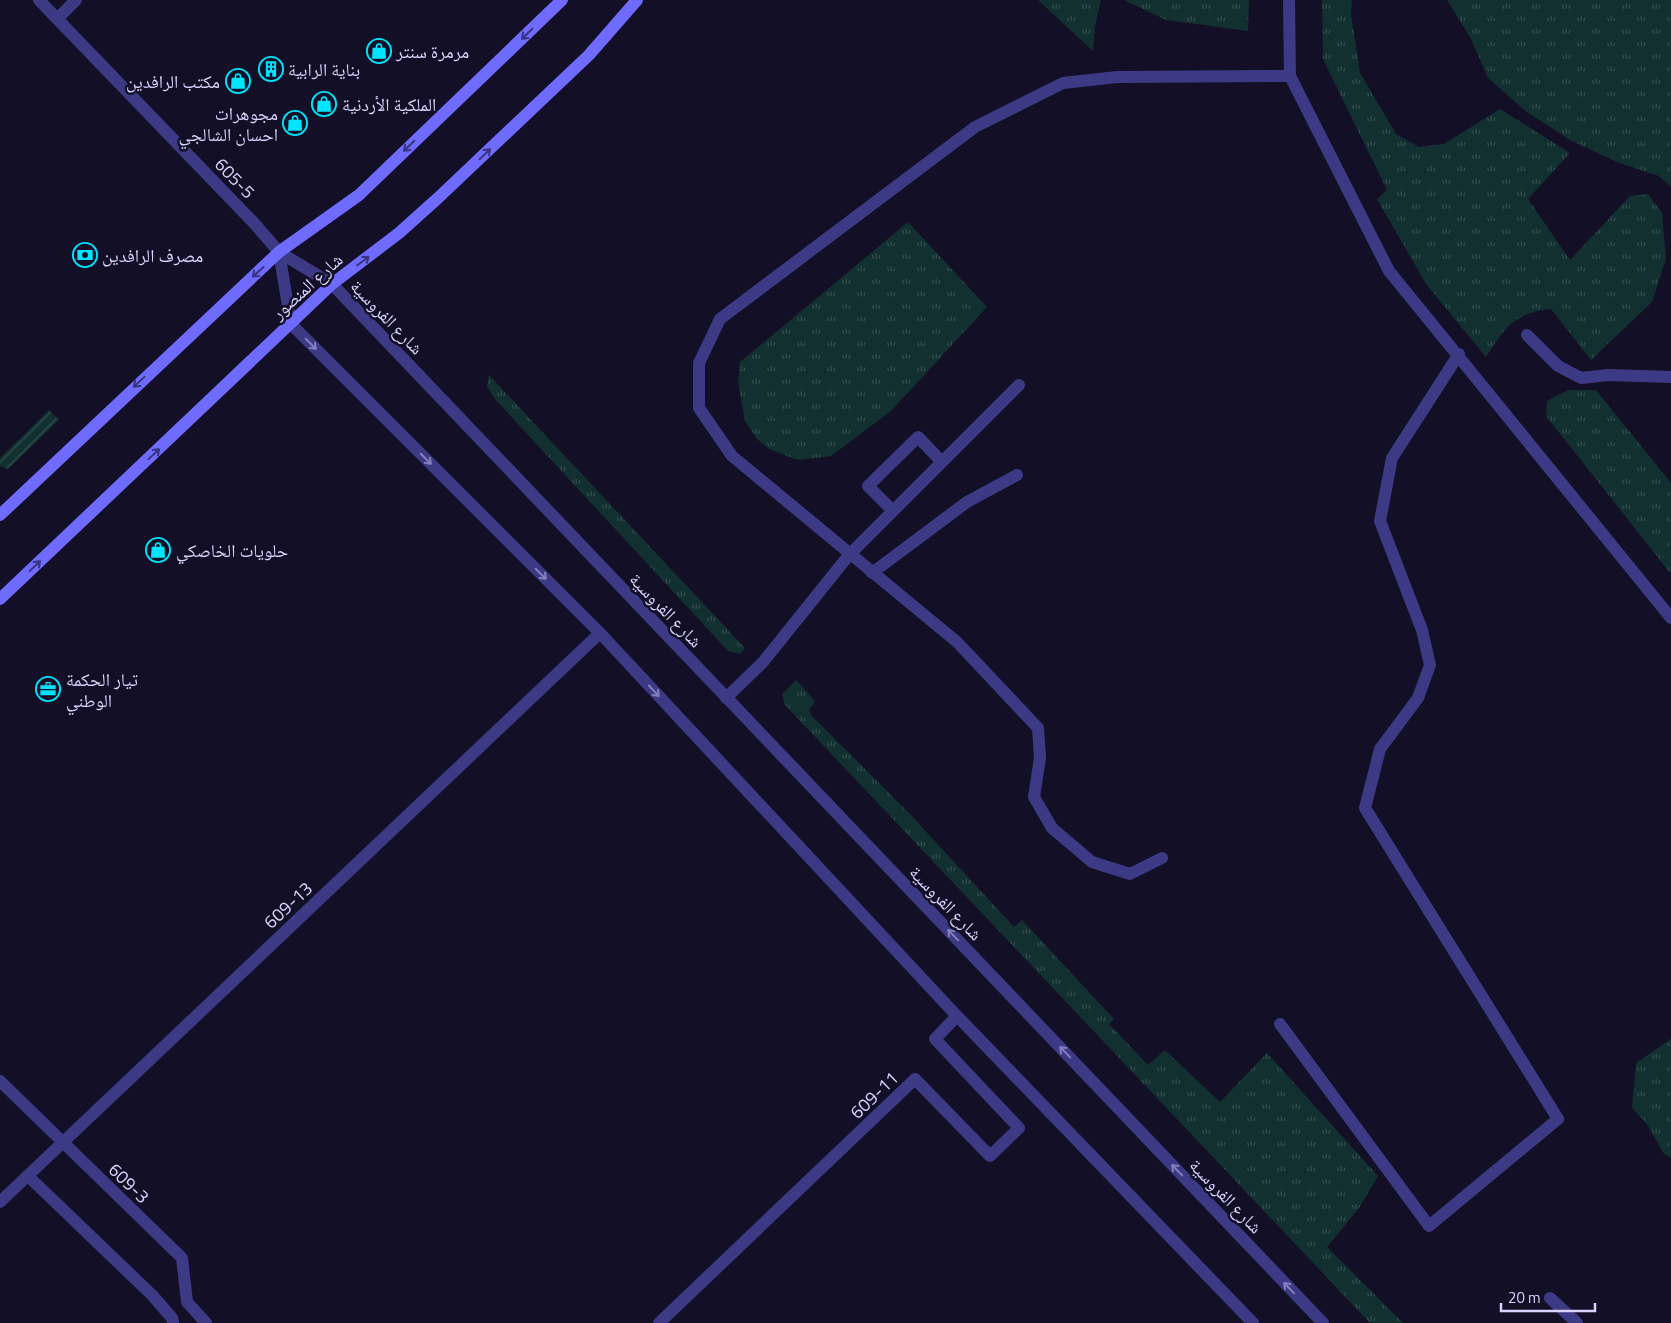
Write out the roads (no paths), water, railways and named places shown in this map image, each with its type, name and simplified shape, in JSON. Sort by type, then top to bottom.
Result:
[{"type":"main road","points":[[0,515],[279,252],[358,195],[562,0]]},
{"type":"main road","name":"شارع المنصور","points":[[0,599],[332,284],[399,233],[438,198],[589,55],[638,0]]},
{"type":"street","name":"605-5","points":[[39,0],[254,222],[279,252]]},
{"type":"street","points":[[58,18],[76,0]]},
{"type":"street","points":[[1290,0],[1290,76],[1389,270],[1459,354],[1671,618]]},
{"type":"street","points":[[1162,858],[1130,874],[1092,862],[1052,828],[1034,797],[1040,758],[1038,728],[956,642],[732,456],[698,408],[699,363],[720,319],[974,127],[1063,83],[1116,77],[1290,76]]},
{"type":"street","points":[[279,252],[291,324],[600,632],[957,1016],[1254,1323]]},
{"type":"street","name":"شارع الفروسية","points":[[279,252],[332,284],[1323,1323]]},
{"type":"street","points":[[1527,335],[1558,366],[1581,378],[1608,375],[1671,377]]},
{"type":"street","points":[[1280,1024],[1429,1226],[1558,1119],[1365,808],[1380,749],[1418,698],[1430,665],[1422,630],[1380,521],[1392,458],[1459,354]]},
{"type":"street","points":[[726,698],[763,662],[849,555],[1019,385]]},
{"type":"street","points":[[893,511],[868,486],[918,437],[942,462]]},
{"type":"street","points":[[872,573],[967,502],[1016,476]]},
{"type":"street","name":"609-13","points":[[0,1202],[600,632]]},
{"type":"street","name":"609-11","points":[[658,1323],[915,1079],[990,1156],[1019,1128],[935,1039],[957,1016]]},
{"type":"street","name":"609-3","points":[[0,1081],[182,1258],[187,1302],[206,1323]]},
{"type":"street","points":[[28,1176],[153,1296],[172,1318],[173,1323]]},
{"type":"street","points":[[1550,1298],[1577,1323]]},
{"type":"place","name":"مرمرة سنتر","points":[[379,51]]},
{"type":"place","name":"بناية الرابية","points":[[271,69]]},
{"type":"place","name":"مكتب الرافدين","points":[[238,81]]},
{"type":"place","name":"الملكية الأردنية","points":[[324,104]]},
{"type":"place","name":"مجوهرات احسان الشالجي","points":[[295,123]]},
{"type":"place","name":"مصرف الرافدين","points":[[85,255]]},
{"type":"place","name":"حلويات الخاصكي","points":[[158,550]]},
{"type":"place","name":"تيار الحكمة الوطني","points":[[48,689]]}]
